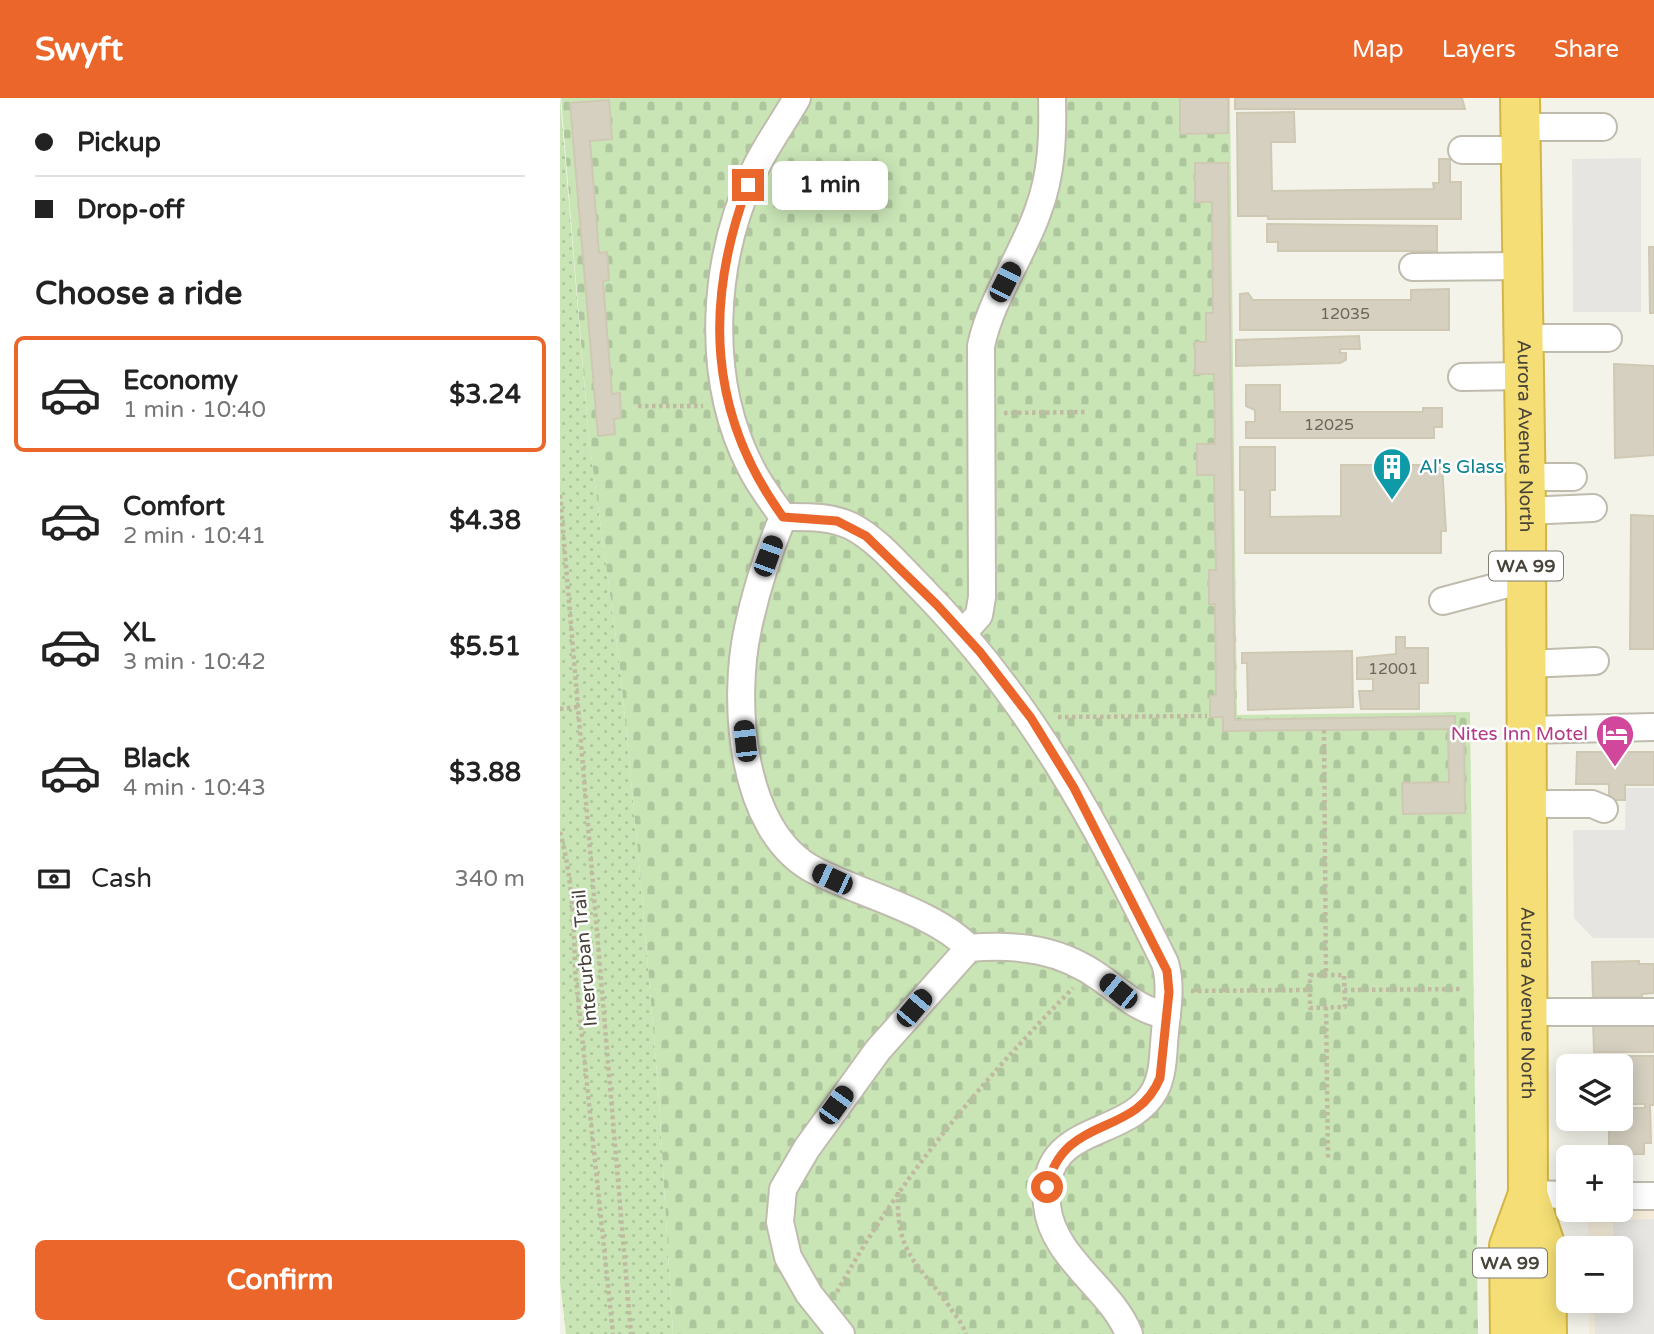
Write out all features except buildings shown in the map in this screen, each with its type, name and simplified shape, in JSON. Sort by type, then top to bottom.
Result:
[{"type":"highway","name":"Aurora Avenue North","points":[[1521,125],[1526,494],[1528,1194],[1546,1247],[1547,1334]]},
{"type":"highway","name":"Aurora Avenue North","points":[[1510,1334],[1509,1246],[1528,1194]]},
{"type":"lane","points":[[783,517],[750,467],[728,406],[720,326],[728,245],[756,166],[797,98]]},
{"type":"lane","points":[[963,633],[979,615],[982,597],[980,362],[985,332],[1044,194],[1052,148],[1052,98]]},
{"type":"lane","points":[[1462,150],[1521,125],[1603,127]]},
{"type":"lane","points":[[1413,267],[1522,266]]},
{"type":"lane","points":[[1522,338],[1608,338]]},
{"type":"lane","points":[[1462,377],[1523,376]]},
{"type":"lane","points":[[1526,494],[1573,477]]},
{"type":"lane","points":[[1526,494],[1593,509]]},
{"type":"lane","points":[[783,517],[822,518],[853,527],[908,575],[963,633],[1031,718],[1074,788],[1165,963],[1168,1003],[1160,1078],[1155,1091],[1136,1110],[1073,1140],[1060,1153],[1047,1187],[1047,1206],[1054,1230],[1091,1284],[1121,1315],[1129,1334]]},
{"type":"lane","points":[[783,517],[757,591],[743,662],[745,741],[755,791],[781,844],[811,869],[940,926],[970,948],[1036,948],[1056,953],[1090,971],[1141,1008],[1168,1003]]},
{"type":"lane","points":[[1443,601],[1526,579]]},
{"type":"lane","points":[[1527,664],[1595,661]]},
{"type":"lane","points":[[1527,730],[1654,727]]},
{"type":"lane","points":[[1528,804],[1592,804],[1604,809]]},
{"type":"lane","points":[[833,1324],[801,1282],[785,1248],[780,1214],[786,1181],[814,1137],[878,1050],[970,948]]},
{"type":"lane","points":[[1527,1012],[1654,1012]]},
{"type":"lane","points":[[1528,1194],[1556,1195]]},
{"type":"lane","points":[[1633,1196],[1654,1196]]},
{"type":"path","points":[[638,405],[728,406]]},
{"type":"path","points":[[980,413],[1087,412]]},
{"type":"path","name":"Interurban Trail","points":[[560,495],[631,1334]]},
{"type":"path","points":[[560,709],[578,707]]},
{"type":"path","points":[[1031,718],[1207,716]]},
{"type":"path","points":[[1324,730],[1326,975]]},
{"type":"path","points":[[560,832],[570,884],[575,968],[613,1334]]},
{"type":"path","points":[[833,1324],[898,1191],[938,1137],[1012,1051],[1090,971]]},
{"type":"path","points":[[1310,975],[1344,975],[1345,1007],[1310,1008],[1310,990],[1310,975]]},
{"type":"path","points":[[1344,990],[1460,989]]},
{"type":"path","points":[[1168,1003],[1310,990]]},
{"type":"path","points":[[1326,1007],[1328,1158]]},
{"type":"path","points":[[898,1191],[897,1220],[906,1252],[946,1302],[966,1334]]},
{"type":"shaded area","points":[[1641,158],[1641,312],[1573,312],[1572,159]]},
{"type":"shaded area","points":[[1626,788],[1654,788],[1654,938],[1593,938],[1574,918],[1573,830],[1625,830]]},
{"type":"shaded area","points":[[1633,1211],[1654,1211],[1654,1334],[1589,1334],[1589,1313],[1633,1313],[1633,1236],[1589,1236],[1588,1222],[1633,1222]]},
{"type":"shaded area","points":[[1654,1219],[1654,1334],[1595,1334],[1594,1313],[1633,1313],[1633,1236],[1613,1236],[1613,1222],[1633,1222],[1633,1220]]},
{"type":"green space","points":[[560,98],[589,440],[620,667],[640,873],[658,1086],[673,1334],[566,1334],[560,1282]]},
{"type":"green space","points":[[561,98],[1230,98],[1237,715],[1470,712],[1478,1334],[673,1334],[658,1086],[640,873],[620,667],[589,440]]},
{"type":"place","name":"Al's Glass","points":[[1392,501]]},
{"type":"place","name":"Nites Inn Motel","points":[[1615,768]]},
{"type":"route","points":[[748,185],[728,245],[722,282],[720,326],[728,406],[750,467],[783,517],[837,521],[866,536],[937,605],[997,672],[1031,718],[1074,788],[1165,963],[1169,992],[1160,1078],[1155,1091],[1136,1110],[1073,1140],[1060,1153],[1047,1187]]}]
